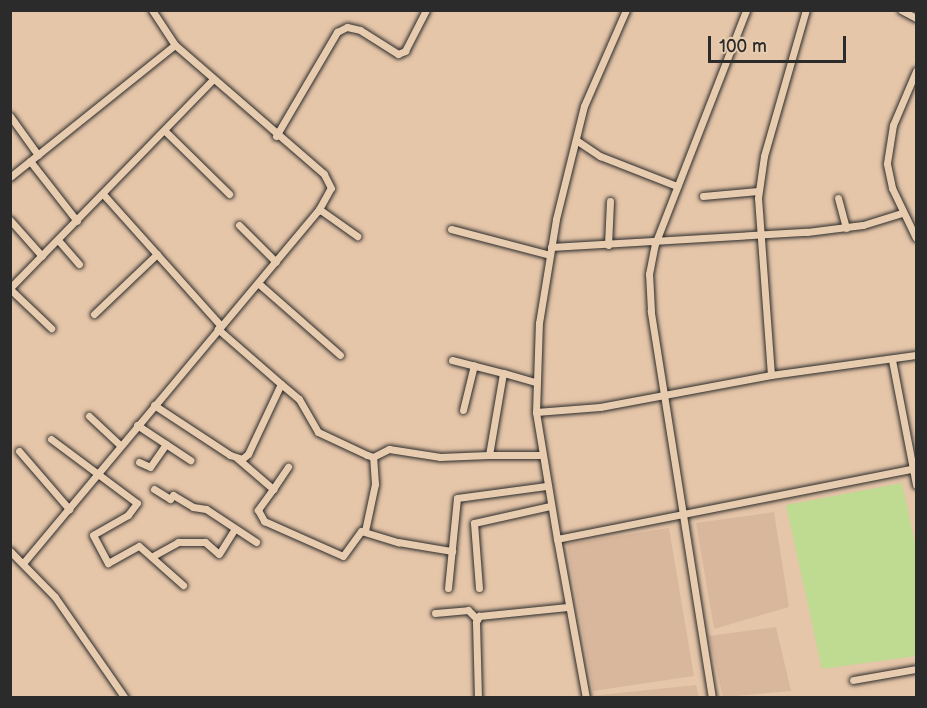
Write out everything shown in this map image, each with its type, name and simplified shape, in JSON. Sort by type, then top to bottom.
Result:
[{"type":"street","points":[[24,562],[219,327],[276,262],[319,209],[331,188],[329,180],[212,80],[175,45],[152,10]]},
{"type":"street","points":[[276,136],[337,32],[347,27],[360,30],[398,54],[405,51],[426,10]]},
{"type":"street","points":[[585,698],[540,455],[535,381],[551,251],[576,140],[590,88],[626,10]]},
{"type":"street","points":[[712,698],[648,289],[655,244],[746,10]]},
{"type":"street","points":[[771,375],[760,234],[759,190],[764,156],[806,10]]},
{"type":"street","points":[[901,10],[916,18]]},
{"type":"street","points":[[10,177],[175,45]]},
{"type":"street","points":[[916,71],[893,124],[887,150],[889,178],[902,213],[916,238]]},
{"type":"street","points":[[51,328],[10,289],[212,80]]},
{"type":"street","points":[[10,117],[38,155]]},
{"type":"street","points":[[165,131],[229,194]]},
{"type":"street","points":[[576,140],[600,156],[677,186]]},
{"type":"street","points":[[30,161],[77,221]]},
{"type":"street","points":[[703,196],[759,190]]},
{"type":"street","points":[[103,194],[219,327],[299,399],[318,432],[373,456],[389,449],[440,457],[540,455]]},
{"type":"street","points":[[838,198],[846,228]]},
{"type":"street","points":[[608,245],[610,201]]},
{"type":"street","points":[[319,209],[357,236]]},
{"type":"street","points":[[451,229],[551,251],[846,228],[902,213]]},
{"type":"street","points":[[10,220],[42,256]]},
{"type":"street","points":[[239,225],[276,262]]},
{"type":"street","points":[[58,240],[79,264]]},
{"type":"street","points":[[94,314],[157,254]]},
{"type":"street","points":[[258,283],[340,355]]},
{"type":"street","points":[[536,412],[600,407],[664,393],[771,375],[916,356]]},
{"type":"street","points":[[452,360],[535,381]]},
{"type":"street","points":[[892,360],[915,468],[916,485]]},
{"type":"street","points":[[463,410],[474,365]]},
{"type":"street","points":[[489,455],[503,373]]},
{"type":"street","points":[[237,459],[248,454],[281,384]]},
{"type":"street","points":[[154,405],[237,459],[273,489]]},
{"type":"street","points":[[89,416],[120,445]]},
{"type":"street","points":[[137,425],[190,460]]},
{"type":"street","points":[[51,439],[96,475],[137,502],[128,516],[93,536],[108,562],[139,546],[153,556],[183,585]]},
{"type":"street","points":[[139,462],[150,467],[166,444]]},
{"type":"street","points":[[19,451],[69,508]]},
{"type":"street","points":[[365,531],[375,484],[373,456]]},
{"type":"street","points":[[288,467],[258,510],[264,521],[275,527],[343,556],[357,533],[365,531],[398,543],[452,551]]},
{"type":"street","points":[[557,539],[915,468]]},
{"type":"street","points":[[448,588],[459,497],[546,486]]},
{"type":"street","points":[[154,489],[170,499],[173,495],[193,507],[206,508],[228,520],[234,530],[256,542]]},
{"type":"street","points":[[478,588],[474,523],[550,506]]},
{"type":"street","points":[[153,556],[178,542],[205,542],[219,554],[234,530]]},
{"type":"street","points":[[10,551],[24,562],[55,597],[125,698]]},
{"type":"street","points":[[477,619],[489,613],[568,608]]},
{"type":"street","points":[[435,613],[468,609],[477,619],[478,698]]},
{"type":"street","points":[[853,680],[916,669]]},
{"type":"shaded area","points":[[774,512],[789,607],[714,629],[696,523]]},
{"type":"shaded area","points":[[669,528],[694,676],[593,691],[567,544]]},
{"type":"shaded area","points":[[776,627],[791,691],[723,697],[709,636]]},
{"type":"shaded area","points":[[696,685],[699,697],[591,696]]},
{"type":"green space","points":[[902,483],[916,548],[916,656],[822,669],[786,505]]}]
